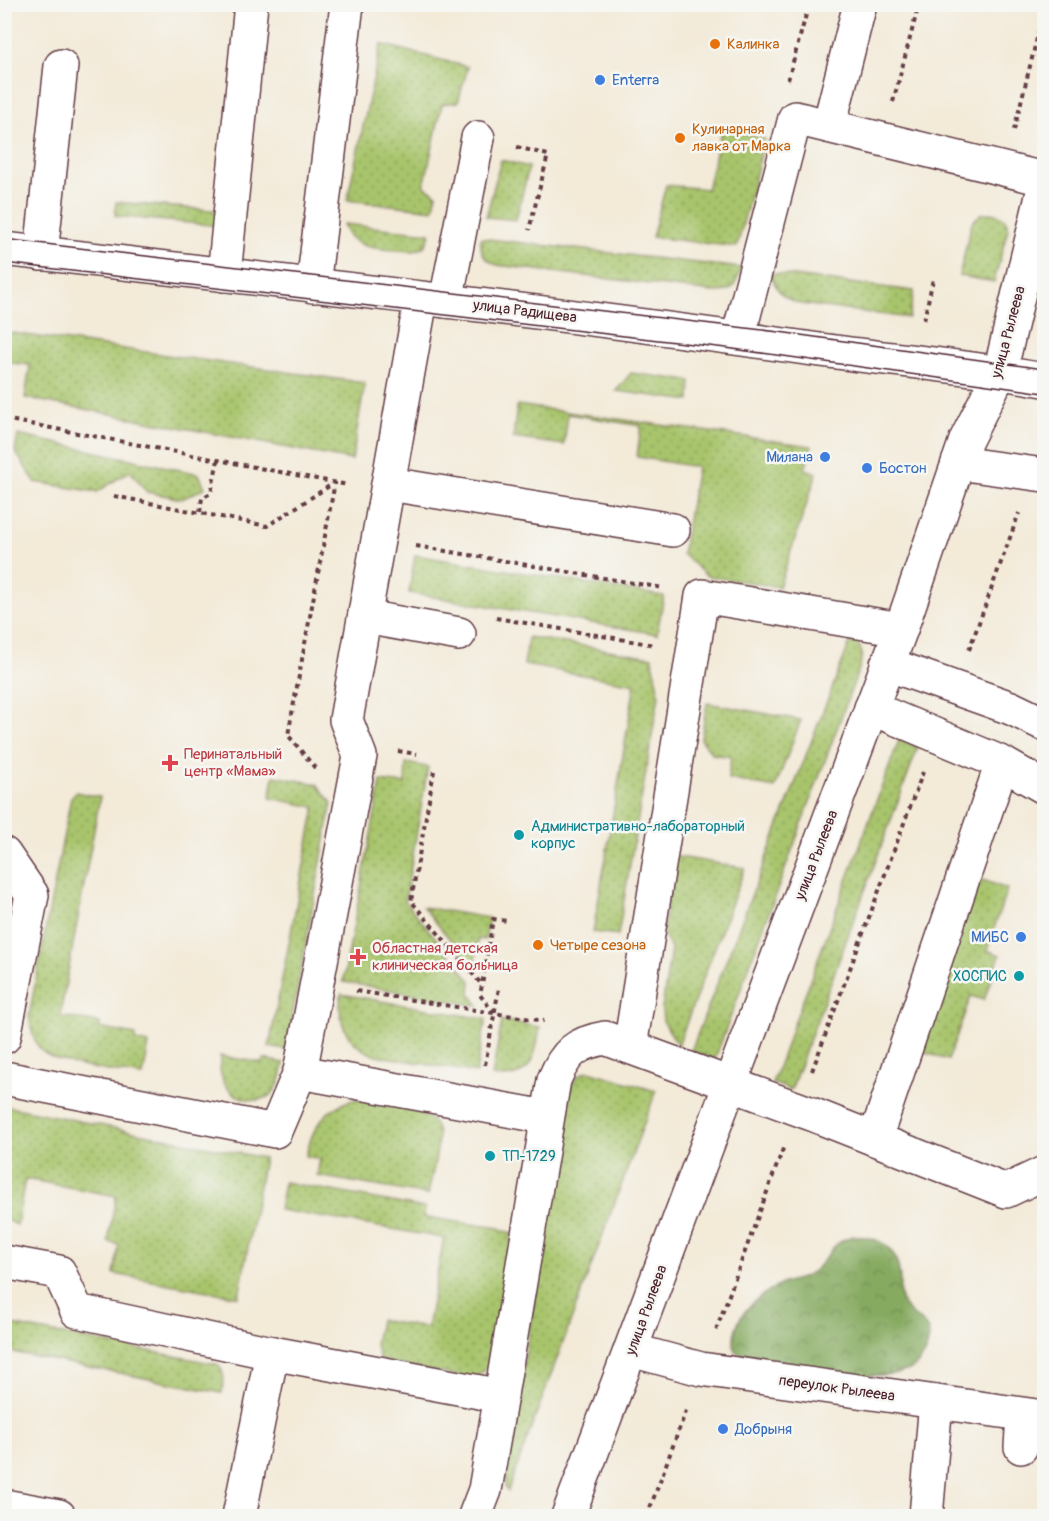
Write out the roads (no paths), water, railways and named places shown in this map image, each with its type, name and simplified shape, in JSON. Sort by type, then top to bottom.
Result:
[{"type":"street","points":[[224,275],[251,4]]},
{"type":"street","points":[[313,286],[347,4]]},
{"type":"street","points":[[829,126],[860,4]]},
{"type":"street","points":[[41,254],[61,66]]},
{"type":"street","points":[[738,338],[795,118],[1044,179]]},
{"type":"street","points":[[4,1078],[275,1131],[300,1072],[360,756],[346,720],[388,488],[434,300],[478,138]]},
{"type":"street","name":"улица Рылеева","points":[[568,1516],[901,629],[966,440],[1000,372],[1044,188]]},
{"type":"street","name":"улица Радищева","points":[[4,249],[738,338],[915,363],[1000,372],[1044,380]]},
{"type":"street","points":[[958,463],[1039,474]]},
{"type":"street","points":[[388,488],[673,530]]},
{"type":"street","points":[[630,1047],[702,596],[901,629]]},
{"type":"street","points":[[364,617],[459,634]]},
{"type":"street","points":[[887,664],[1011,708],[1044,724]]},
{"type":"street","points":[[871,708],[1002,763],[1044,787]]},
{"type":"street","points":[[875,1139],[1002,763]]},
{"type":"street","points":[[4,854],[32,895],[4,1037]]},
{"type":"street","points":[[475,1516],[485,1490],[546,1117],[554,1080],[561,1064],[573,1049],[590,1040],[605,1038],[731,1083],[1006,1191],[1044,1173]]},
{"type":"street","points":[[300,1072],[546,1117]]},
{"type":"street","points":[[4,1262],[59,1272],[76,1311],[272,1353],[501,1396]]},
{"type":"street","name":"переулок Рылеева","points":[[631,1350],[701,1370],[1034,1416]]},
{"type":"street","points":[[239,1516],[272,1353]]},
{"type":"street","points":[[926,1516],[936,1402]]},
{"type":"street","points":[[1021,1447],[1034,1416]]},
{"type":"street","points":[[4,1506],[58,1516]]},
{"type":"tram line","points":[[4,239],[779,332],[1044,369]]},
{"type":"tram line","points":[[4,263],[726,348],[1044,393]]},
{"type":"place","name":"Калинка","points":[[715,44]]},
{"type":"place","name":"Enterra","points":[[600,80]]},
{"type":"place","name":"Кулинарная лавка от Марка","points":[[680,138]]},
{"type":"place","name":"Милана","points":[[825,457]]},
{"type":"place","name":"Бостон","points":[[867,468]]},
{"type":"place","name":"Перинатальный центр «Мама»","points":[[170,763]]},
{"type":"place","name":"Административно-лабораторный корпус","points":[[519,835]]},
{"type":"place","name":"МИБС","points":[[1021,937]]},
{"type":"place","name":"Четыре сезона","points":[[538,945]]},
{"type":"place","name":"Областная детская клиническая больница","points":[[358,957]]},
{"type":"place","name":"ХОСПИС","points":[[1019,976]]},
{"type":"place","name":"ТП-1729","points":[[490,1156]]},
{"type":"place","name":"Добрыня","points":[[723,1429]]}]
